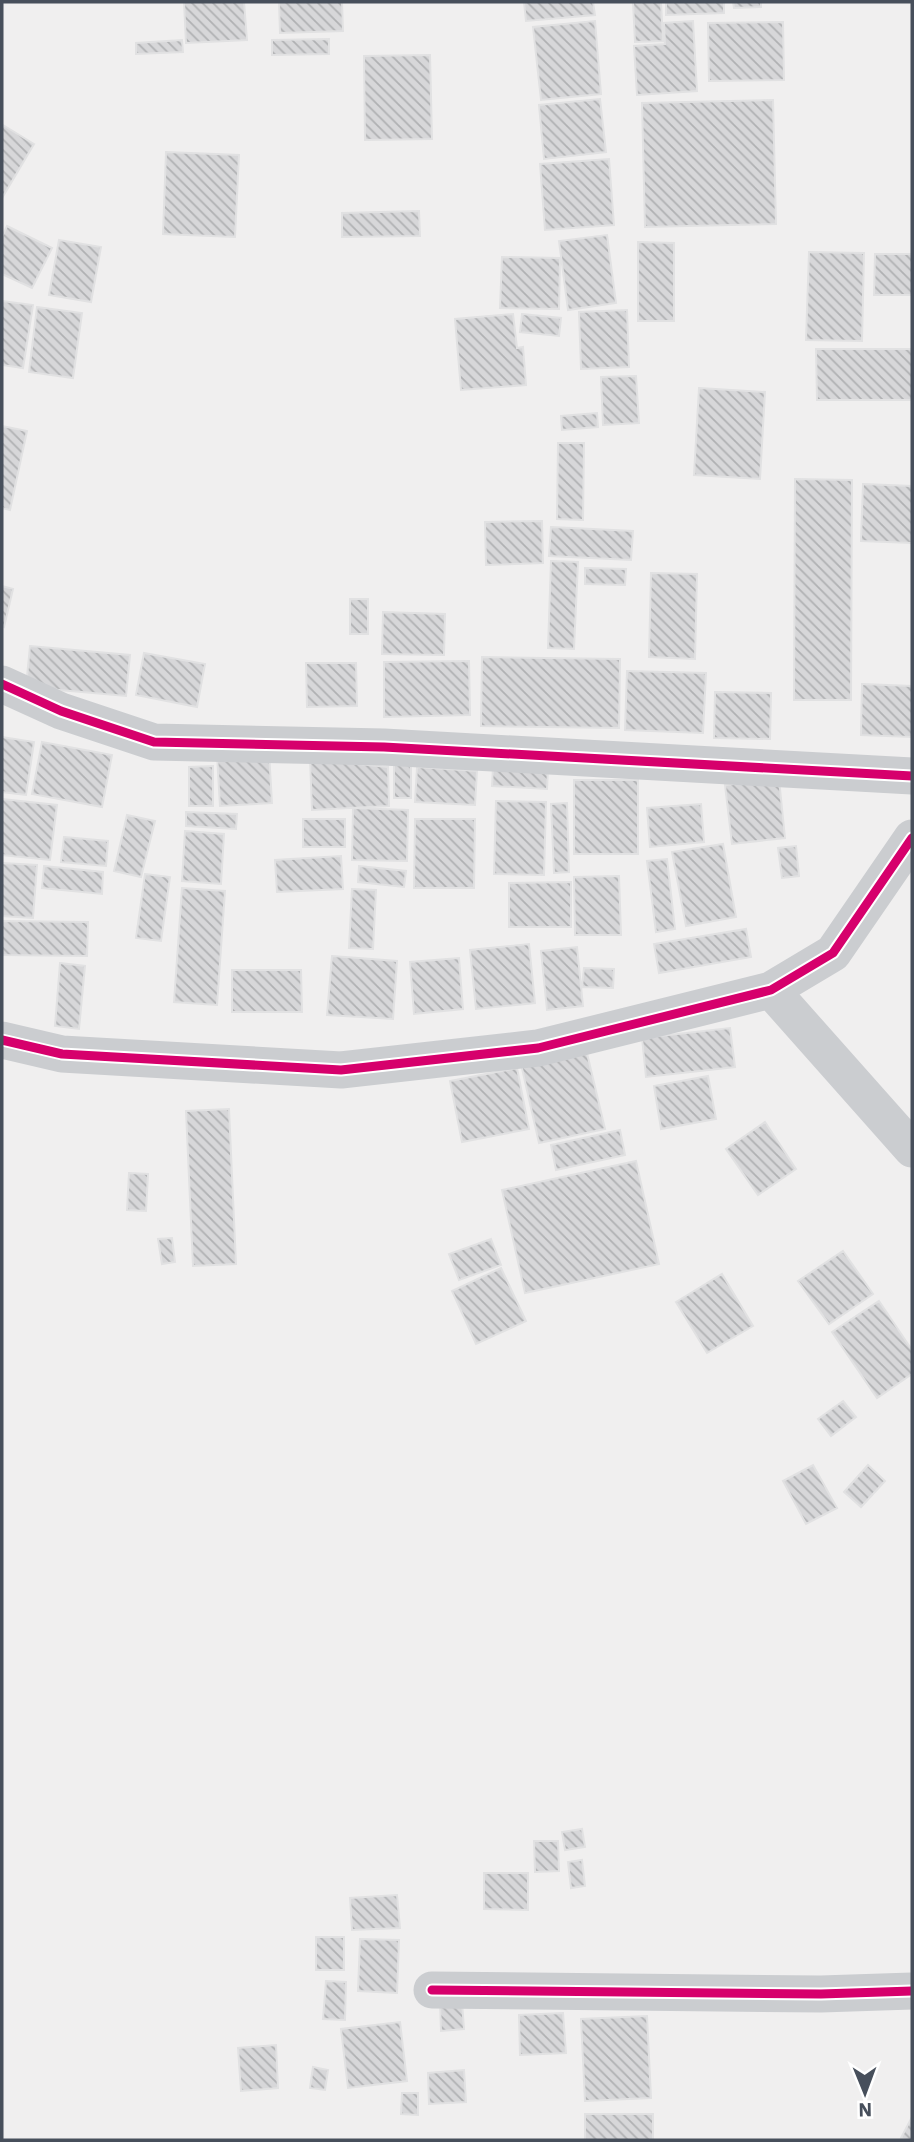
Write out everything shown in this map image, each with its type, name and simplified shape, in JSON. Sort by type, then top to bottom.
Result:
[{"type":"street","points":[[2,684],[61,711],[154,742],[384,747],[912,776]]},
{"type":"street","points":[[2,1040],[62,1054],[341,1070],[538,1048],[771,990],[833,953],[912,838]]},
{"type":"street","points":[[771,990],[912,1149]]},
{"type":"street","points":[[432,1990],[807,1994],[912,1991]]},
{"type":"building","points":[[184,2],[244,2],[247,40],[186,43]]},
{"type":"building","points":[[279,2],[342,2],[343,31],[280,33]]},
{"type":"building","points":[[524,2],[593,2],[595,15],[526,21]]},
{"type":"building","points":[[633,2],[661,2],[663,41],[635,42]]},
{"type":"building","points":[[666,2],[724,2],[724,13],[666,15]]},
{"type":"building","points":[[733,2],[761,2],[761,7],[734,8]]},
{"type":"building","points":[[595,21],[601,94],[541,100],[533,27]]},
{"type":"building","points":[[693,21],[697,91],[637,95],[634,46],[665,44],[664,23]]},
{"type":"building","points":[[783,22],[784,80],[709,81],[708,23]]},
{"type":"building","points":[[329,39],[329,54],[272,55],[272,40]]},
{"type":"building","points":[[182,40],[183,52],[136,54],[136,43]]},
{"type":"building","points":[[430,55],[432,139],[365,140],[364,56]]},
{"type":"building","points":[[600,99],[606,152],[544,159],[539,105]]},
{"type":"building","points":[[773,100],[776,224],[645,227],[642,103]]},
{"type":"building","points":[[3,125],[34,144],[2,198],[2,127]]},
{"type":"building","points":[[166,152],[239,155],[235,237],[163,234]]},
{"type":"building","points":[[609,159],[614,225],[545,230],[540,164]]},
{"type":"building","points":[[419,211],[420,236],[342,237],[342,213]]},
{"type":"building","points":[[7,226],[52,248],[32,288],[2,274],[2,237]]},
{"type":"building","points":[[607,235],[616,303],[568,310],[559,241]]},
{"type":"building","points":[[59,240],[101,247],[91,302],[49,295]]},
{"type":"building","points":[[638,242],[674,243],[674,321],[638,321]]},
{"type":"building","points":[[809,252],[864,253],[862,341],[806,340]]},
{"type":"building","points":[[875,254],[912,254],[912,295],[874,295]]},
{"type":"building","points":[[502,257],[560,258],[559,309],[500,308]]},
{"type":"building","points":[[2,301],[33,305],[23,368],[2,365]]},
{"type":"building","points":[[37,307],[82,313],[73,378],[29,372]]},
{"type":"building","points":[[627,310],[629,367],[581,369],[579,312]]},
{"type":"building","points":[[513,314],[517,348],[523,347],[526,385],[461,390],[455,319]]},
{"type":"building","points":[[522,314],[561,318],[559,336],[520,332]]},
{"type":"building","points":[[816,349],[912,349],[912,400],[817,400]]},
{"type":"building","points":[[636,376],[639,423],[603,425],[601,377]]},
{"type":"building","points":[[699,388],[765,392],[760,479],[694,475]]},
{"type":"building","points":[[597,413],[598,427],[562,430],[561,416]]},
{"type":"building","points":[[2,426],[27,431],[10,510],[2,508]]},
{"type":"building","points":[[558,443],[584,443],[583,520],[557,519]]},
{"type":"building","points":[[795,479],[852,480],[851,700],[794,700]]},
{"type":"building","points":[[863,484],[912,486],[912,543],[861,541]]},
{"type":"building","points":[[542,521],[543,563],[486,565],[485,522]]},
{"type":"building","points":[[551,527],[633,531],[631,560],[549,556]]},
{"type":"building","points":[[551,561],[578,562],[574,649],[548,648]]},
{"type":"building","points":[[585,568],[626,569],[625,585],[585,584]]},
{"type":"building","points":[[651,573],[697,574],[695,659],[649,657]]},
{"type":"building","points":[[2,586],[13,589],[4,627],[2,626]]},
{"type":"building","points":[[350,599],[368,599],[368,634],[350,634]]},
{"type":"building","points":[[383,612],[445,614],[444,655],[382,654]]},
{"type":"building","points":[[30,646],[130,655],[126,696],[26,687]]},
{"type":"building","points":[[144,653],[205,664],[197,707],[136,695]]},
{"type":"building","points":[[482,657],[620,659],[619,728],[481,726]]},
{"type":"building","points":[[469,661],[470,715],[384,717],[384,662]]},
{"type":"building","points":[[306,663],[356,663],[357,706],[307,707]]},
{"type":"building","points":[[627,671],[706,673],[703,733],[625,730]]},
{"type":"building","points":[[862,684],[912,686],[912,737],[861,735]]},
{"type":"building","points":[[715,692],[771,693],[770,739],[714,738]]},
{"type":"building","points":[[2,737],[34,742],[26,795],[2,792]]},
{"type":"building","points":[[42,742],[112,755],[102,807],[32,794]]},
{"type":"building","points":[[269,752],[272,803],[220,806],[217,755]]},
{"type":"building","points":[[394,756],[411,756],[411,798],[394,798]]},
{"type":"building","points":[[310,759],[388,767],[389,806],[312,810]]},
{"type":"building","points":[[213,766],[213,806],[189,806],[189,767]]},
{"type":"building","points":[[417,767],[477,771],[475,805],[415,802]]},
{"type":"building","points":[[493,767],[548,770],[547,789],[492,786]]},
{"type":"building","points":[[779,779],[785,838],[732,844],[725,785]]},
{"type":"building","points":[[574,780],[638,780],[638,854],[574,854]]},
{"type":"building","points":[[2,799],[57,805],[50,860],[2,855]]},
{"type":"building","points":[[496,801],[546,802],[544,875],[494,874]]},
{"type":"building","points":[[567,803],[569,872],[554,873],[551,804]]},
{"type":"building","points":[[701,804],[704,842],[650,847],[647,808]]},
{"type":"building","points":[[353,808],[408,810],[407,861],[352,860]]},
{"type":"building","points":[[186,812],[237,814],[236,829],[186,826]]},
{"type":"building","points":[[127,815],[155,821],[141,877],[114,871]]},
{"type":"building","points":[[303,819],[345,819],[345,847],[303,847]]},
{"type":"building","points":[[415,819],[475,819],[474,888],[414,888]]},
{"type":"building","points":[[185,831],[224,834],[221,884],[182,881]]},
{"type":"building","points":[[64,837],[108,841],[106,866],[61,862]]},
{"type":"building","points":[[723,844],[736,917],[686,926],[672,852]]},
{"type":"building","points":[[796,846],[799,876],[782,878],[778,848]]},
{"type":"building","points":[[341,856],[343,889],[277,892],[275,860]]},
{"type":"building","points":[[667,859],[675,929],[656,932],[647,861]]},
{"type":"building","points":[[2,863],[37,865],[33,918],[2,916]]},
{"type":"building","points":[[44,866],[103,872],[102,894],[42,888]]},
{"type":"building","points":[[359,866],[406,871],[404,887],[358,882]]},
{"type":"building","points":[[145,874],[170,877],[161,941],[136,938]]},
{"type":"building","points":[[619,876],[621,935],[575,935],[574,877]]},
{"type":"building","points":[[571,882],[571,927],[509,927],[509,883]]},
{"type":"building","points":[[182,888],[225,891],[217,1005],[174,1002]]},
{"type":"building","points":[[352,889],[376,890],[373,949],[349,948]]},
{"type":"building","points":[[2,921],[88,922],[87,956],[2,955]]},
{"type":"building","points":[[746,929],[751,957],[659,973],[654,944]]},
{"type":"building","points":[[529,944],[535,1003],[476,1009],[470,950]]},
{"type":"building","points":[[577,947],[583,1006],[547,1010],[541,951]]},
{"type":"building","points":[[332,956],[397,961],[393,1019],[327,1015]]},
{"type":"building","points":[[459,958],[463,1009],[414,1014],[410,962]]},
{"type":"building","points":[[60,963],[85,966],[79,1029],[55,1026]]},
{"type":"building","points":[[584,968],[614,969],[613,988],[582,987]]},
{"type":"building","points":[[232,970],[301,970],[302,1012],[232,1012]]},
{"type":"building","points":[[730,1028],[735,1067],[646,1077],[642,1038]]},
{"type":"building","points":[[586,1049],[605,1129],[539,1143],[521,1064]]},
{"type":"building","points":[[517,1068],[529,1129],[462,1142],[450,1081]]},
{"type":"building","points":[[708,1076],[716,1119],[661,1129],[654,1086]]},
{"type":"building","points":[[229,1109],[236,1264],[193,1266],[186,1111]]},
{"type":"building","points":[[765,1122],[796,1169],[758,1195],[726,1149]]},
{"type":"building","points":[[620,1130],[625,1155],[556,1170],[551,1145]]},
{"type":"building","points":[[636,1161],[659,1264],[525,1293],[502,1190]]},
{"type":"building","points":[[129,1173],[148,1174],[146,1211],[127,1210]]},
{"type":"building","points":[[172,1238],[175,1262],[162,1264],[158,1239]]},
{"type":"building","points":[[491,1239],[501,1265],[459,1280],[449,1254]]},
{"type":"building","points":[[843,1251],[873,1294],[829,1324],[798,1281]]},
{"type":"building","points":[[501,1268],[526,1321],[476,1344],[452,1291]]},
{"type":"building","points":[[722,1274],[753,1326],[707,1353],[676,1302]]},
{"type":"building","points":[[879,1301],[912,1350],[912,1374],[877,1398],[832,1332]]},
{"type":"building","points":[[843,1401],[856,1417],[831,1436],[818,1419]]},
{"type":"building","points":[[813,1465],[837,1508],[806,1524],[783,1481]]},
{"type":"building","points":[[868,1465],[885,1481],[861,1507],[844,1492]]},
{"type":"building","points":[[582,1829],[585,1847],[565,1850],[562,1832]]},
{"type":"building","points":[[534,1841],[558,1841],[559,1871],[535,1872]]},
{"type":"building","points":[[582,1860],[585,1886],[571,1888],[568,1862]]},
{"type":"building","points":[[484,1873],[528,1873],[528,1910],[484,1909]]},
{"type":"building","points":[[397,1895],[400,1928],[352,1930],[350,1898]]},
{"type":"building","points":[[316,1937],[344,1937],[344,1970],[316,1970]]},
{"type":"building","points":[[360,1939],[399,1940],[397,1993],[358,1991]]},
{"type":"building","points":[[326,1981],[346,1982],[345,2020],[323,2019]]},
{"type":"building","points":[[440,2002],[462,2002],[464,2029],[441,2031]]},
{"type":"building","points":[[563,2013],[566,2053],[520,2055],[519,2015]]},
{"type":"building","points":[[647,2016],[651,2098],[585,2101],[581,2019]]},
{"type":"building","points":[[400,2022],[407,2081],[348,2088],[341,2029]]},
{"type":"building","points":[[276,2045],[278,2088],[241,2091],[238,2048]]},
{"type":"building","points":[[313,2067],[328,2070],[325,2090],[310,2088]]},
{"type":"building","points":[[464,2070],[466,2102],[429,2104],[428,2073]]},
{"type":"building","points":[[402,2093],[418,2093],[418,2115],[401,2114]]},
{"type":"building","points":[[585,2114],[653,2114],[653,2140],[585,2140]]},
{"type":"building","points":[[912,2117],[912,2140],[906,2140],[901,2138]]},
{"type":"cycle path","points":[[2,684],[61,711],[154,742],[384,747],[912,776]]},
{"type":"cycle path","points":[[2,1040],[62,1054],[341,1070],[538,1048],[771,990],[833,953],[912,838]]},
{"type":"cycle path","points":[[432,1990],[821,1994],[912,1991]]}]
